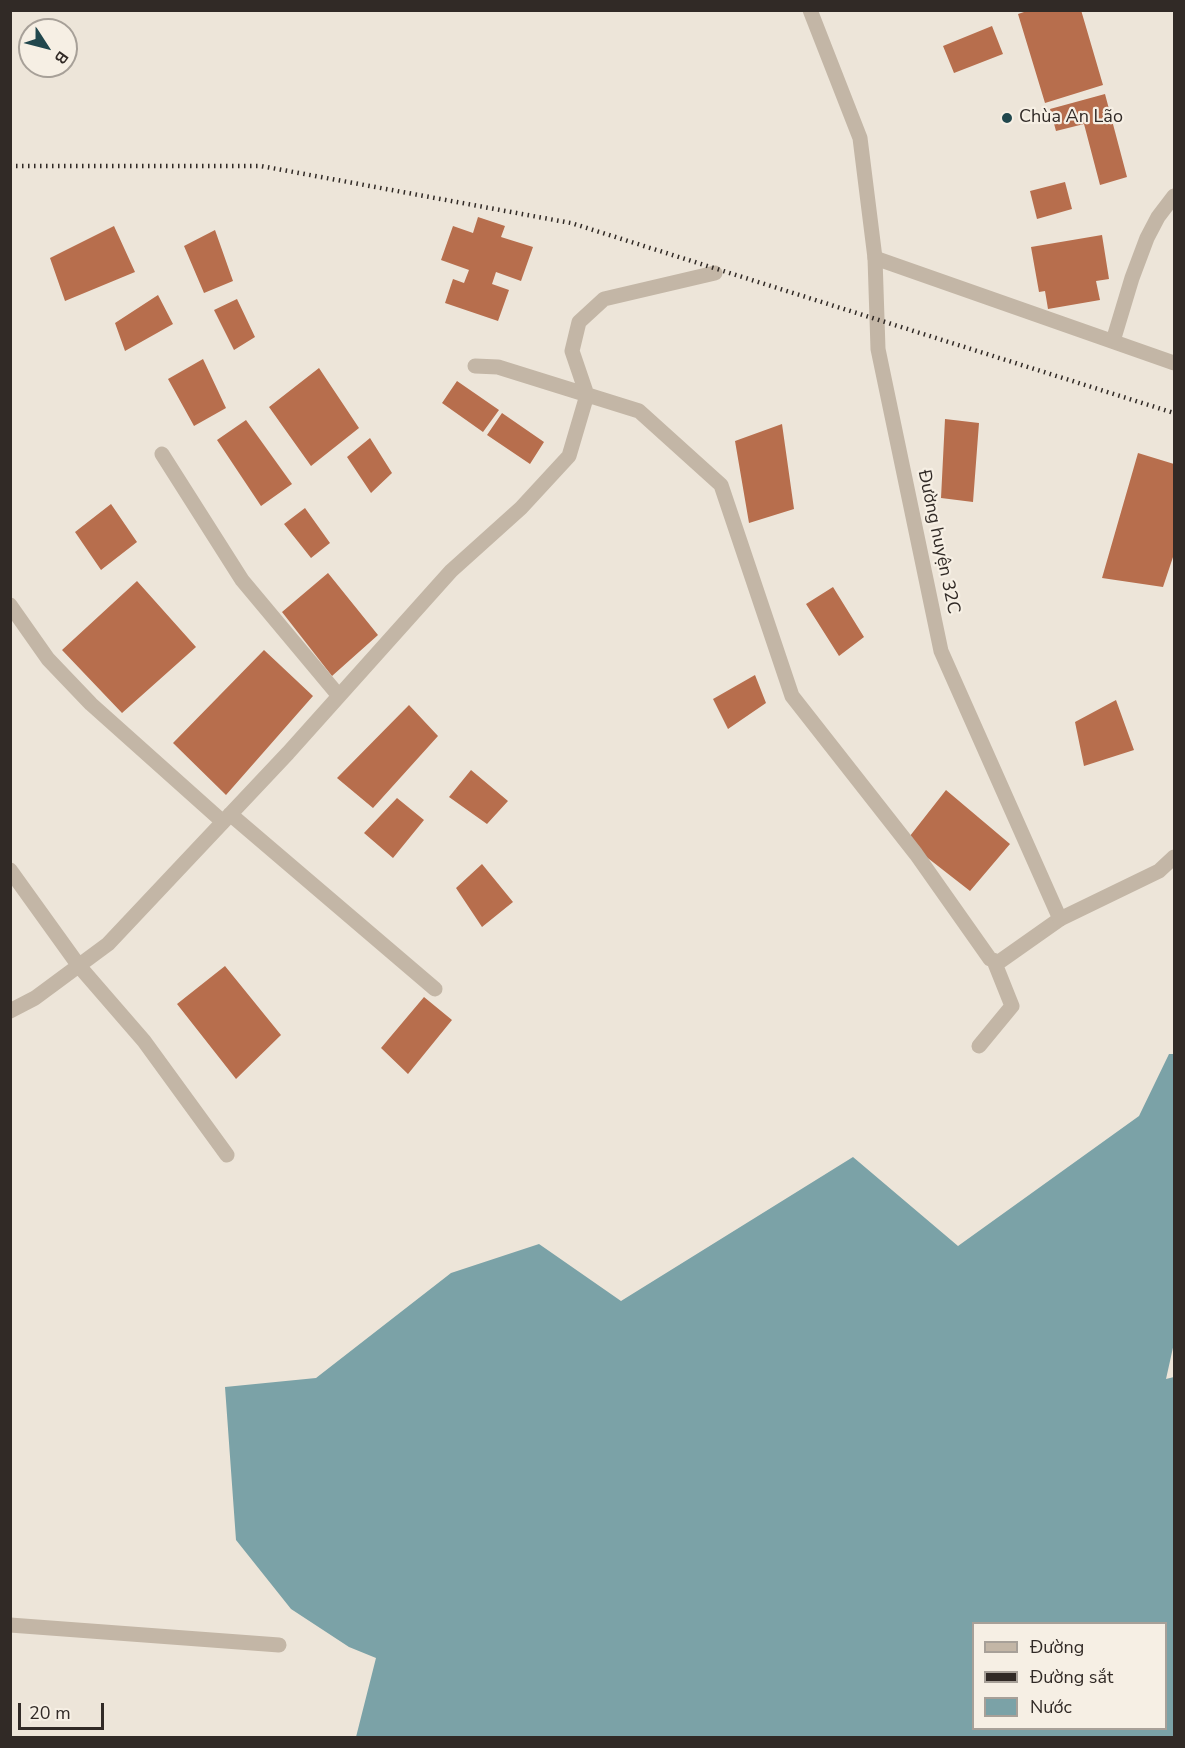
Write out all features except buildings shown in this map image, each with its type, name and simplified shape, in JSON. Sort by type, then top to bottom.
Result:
[{"type":"street","name":"Đường huyện 32C","points":[[810,10],[860,138],[875,258],[878,349],[941,651],[1060,919]]},
{"type":"street","points":[[1113,341],[1147,238],[1158,217],[1174,196]]},
{"type":"street","points":[[875,258],[1174,363]]},
{"type":"street","points":[[10,1011],[35,999],[108,944],[339,696],[451,571],[521,508],[569,456],[587,394],[572,351],[579,322],[604,299],[715,273]]},
{"type":"street","points":[[475,366],[498,367],[639,411],[721,485],[792,696],[916,854],[990,959],[999,962],[1060,919],[1159,871],[1174,858]]},
{"type":"street","points":[[162,454],[242,580],[339,696]]},
{"type":"street","points":[[10,605],[48,659],[91,704],[435,989]]},
{"type":"street","points":[[10,870],[79,966],[144,1041],[227,1155]]},
{"type":"street","points":[[980,1046],[1012,1006],[994,961]]},
{"type":"street","points":[[10,1625],[279,1645]]},
{"type":"water","points":[[1169,1054],[1174,1054],[1174,1343],[1166,1379],[1174,1377],[1174,1737],[356,1737],[376,1658],[349,1647],[291,1609],[236,1540],[225,1387],[316,1378],[451,1273],[539,1244],[621,1301],[853,1157],[958,1246],[1139,1116]]},
{"type":"railway","points":[[10,166],[261,166],[571,223],[1174,413]]},
{"type":"place","name":"Chùa An Lão","points":[[1007,118]]}]
